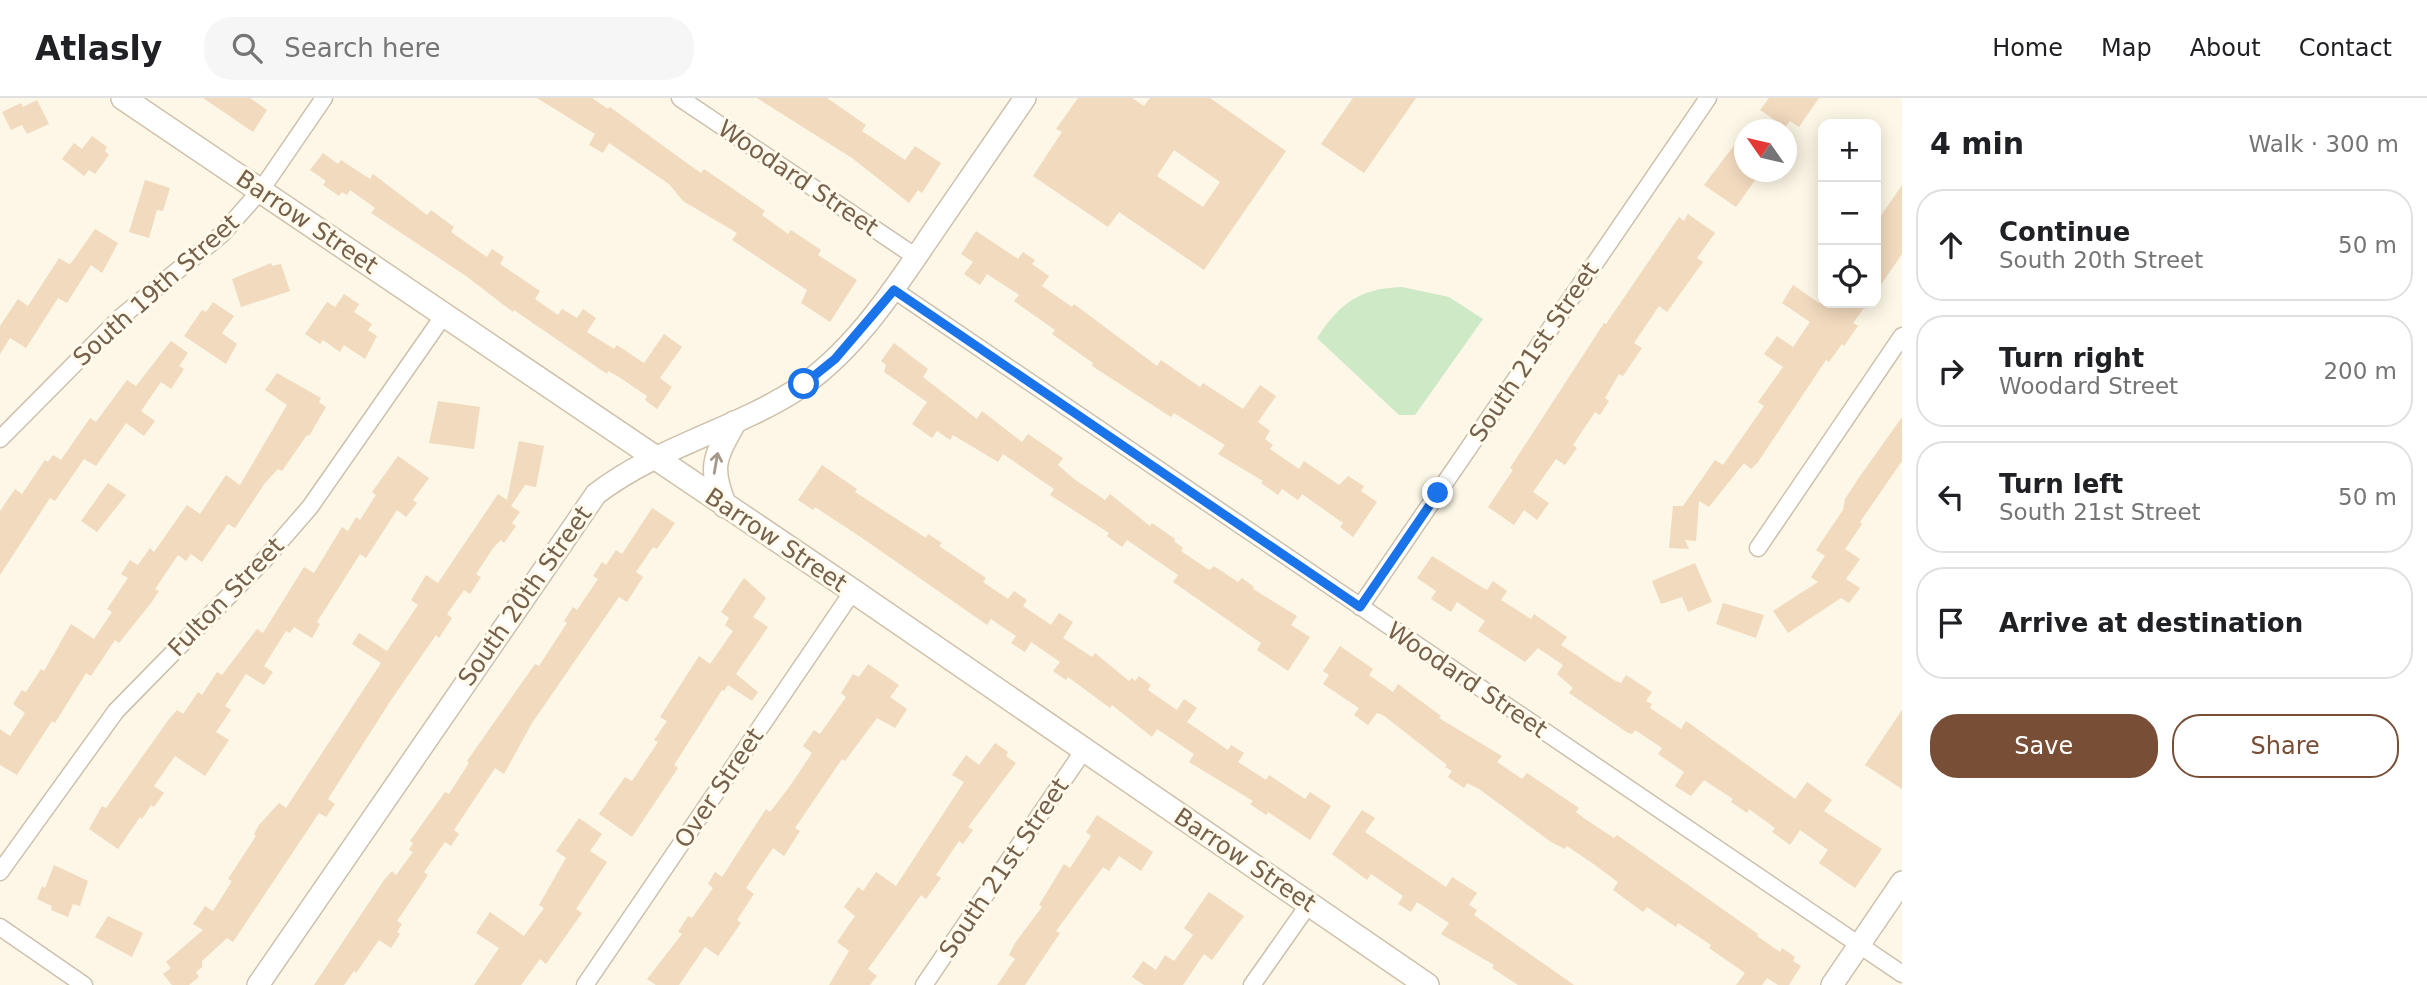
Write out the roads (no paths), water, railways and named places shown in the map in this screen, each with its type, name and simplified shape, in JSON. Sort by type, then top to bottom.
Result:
[{"type":"main road","name":"Barrow Street","points":[[123,98],[853,591],[1427,985]]},
{"type":"main road","points":[[725,506],[714,481],[714,468],[716,455],[734,423]]},
{"type":"street","name":"South 19th Street","points":[[0,439],[121,317],[222,234],[261,190],[324,98]]},
{"type":"street","name":"Woodard Street","points":[[680,98],[916,257]]},
{"type":"street","name":"South 20th Street","points":[[258,985],[574,522],[596,494],[652,457],[734,423],[794,391],[835,359],[894,290],[1025,98]]},
{"type":"street","name":"South 21st Street","points":[[1360,607],[1708,98]]},
{"type":"street","name":"Woodard Street","points":[[894,290],[1902,974]]},
{"type":"street","name":"Fulton Street","points":[[0,873],[116,711],[264,560],[310,507],[444,315]]},
{"type":"street","points":[[1758,548],[1902,336]]},
{"type":"street","name":"Over Street","points":[[585,985],[853,591]]},
{"type":"street","name":"South 21st Street","points":[[924,985],[1084,750]]},
{"type":"street","points":[[1832,985],[1902,882]]},
{"type":"street","points":[[1252,985],[1309,904]]},
{"type":"street","points":[[0,928],[84,985]]}]
